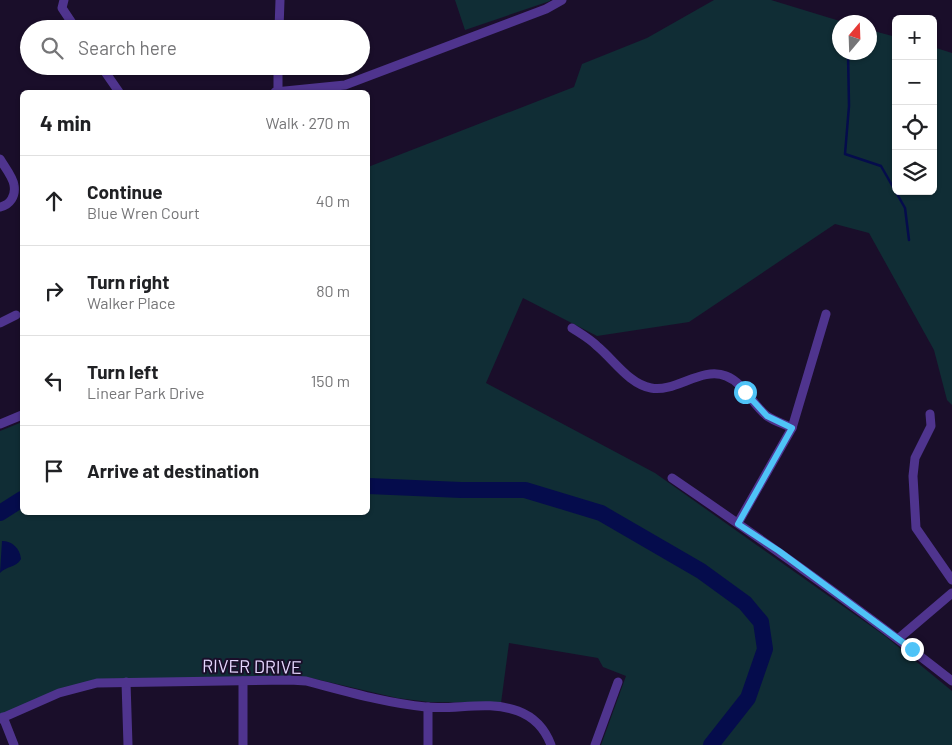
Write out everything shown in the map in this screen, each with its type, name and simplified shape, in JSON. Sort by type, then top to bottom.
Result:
[{"type":"street","points":[[64,0],[62,8],[70,20]]},
{"type":"street","points":[[279,20],[280,0]]},
{"type":"street","points":[[296,90],[345,85],[546,9],[562,0]]},
{"type":"street","points":[[107,75],[118,90]]},
{"type":"street","points":[[276,90],[277,75]]},
{"type":"street","points":[[0,159],[15,184],[13,198],[6,206],[0,207]]},
{"type":"street","points":[[0,323],[16,314]]},
{"type":"street","points":[[738,524],[792,428],[826,314]]},
{"type":"street","points":[[572,328],[598,346],[631,378],[650,388],[659,389],[708,375],[720,374],[734,380],[767,416],[792,428]]},
{"type":"street","points":[[930,414],[931,426],[915,458],[913,476],[916,528],[952,580]]},
{"type":"street","points":[[0,424],[20,416]]},
{"type":"street","points":[[672,478],[779,551],[952,681]]},
{"type":"street","points":[[898,639],[952,593]]},
{"type":"street","points":[[243,681],[243,745]]},
{"type":"street","name":"RIVER DRIVE","points":[[2,718],[72,688],[96,683],[306,681],[400,704],[428,708],[510,708],[531,717],[544,730],[552,745]]},
{"type":"street","points":[[126,682],[128,745]]},
{"type":"street","points":[[595,745],[618,682]]},
{"type":"street","points":[[428,708],[428,745]]},
{"type":"street","points":[[2,718],[14,745]]},
{"type":"shaded area","points":[[455,0],[550,0],[550,1],[465,30]]},
{"type":"shaded area","points":[[714,0],[771,0],[832,19],[832,60],[877,60],[877,32],[892,36],[892,195],[937,195],[937,48],[952,53],[952,405],[947,400],[934,350],[869,233],[835,224],[689,322],[597,336],[523,298],[486,383],[655,473],[885,636],[952,691],[952,745],[601,745],[626,676],[603,667],[598,658],[509,643],[501,703],[429,702],[397,698],[307,677],[99,679],[0,715],[0,431],[20,423],[20,515],[370,515],[370,166],[574,87],[582,64],[647,38]]},
{"type":"shaded area","points":[[2,541],[9,542],[15,546],[21,559],[0,573]]},
{"type":"waterway","points":[[848,60],[849,106],[845,154],[881,166],[905,208],[909,240]]},
{"type":"waterway","points":[[370,486],[461,490],[525,490],[601,513],[701,571],[745,603],[761,622],[765,649],[748,698],[711,745]]},
{"type":"waterway","points":[[0,513],[20,500]]},
{"type":"route","points":[[745,392],[767,416],[792,428],[738,524],[779,551],[912,649]]}]
